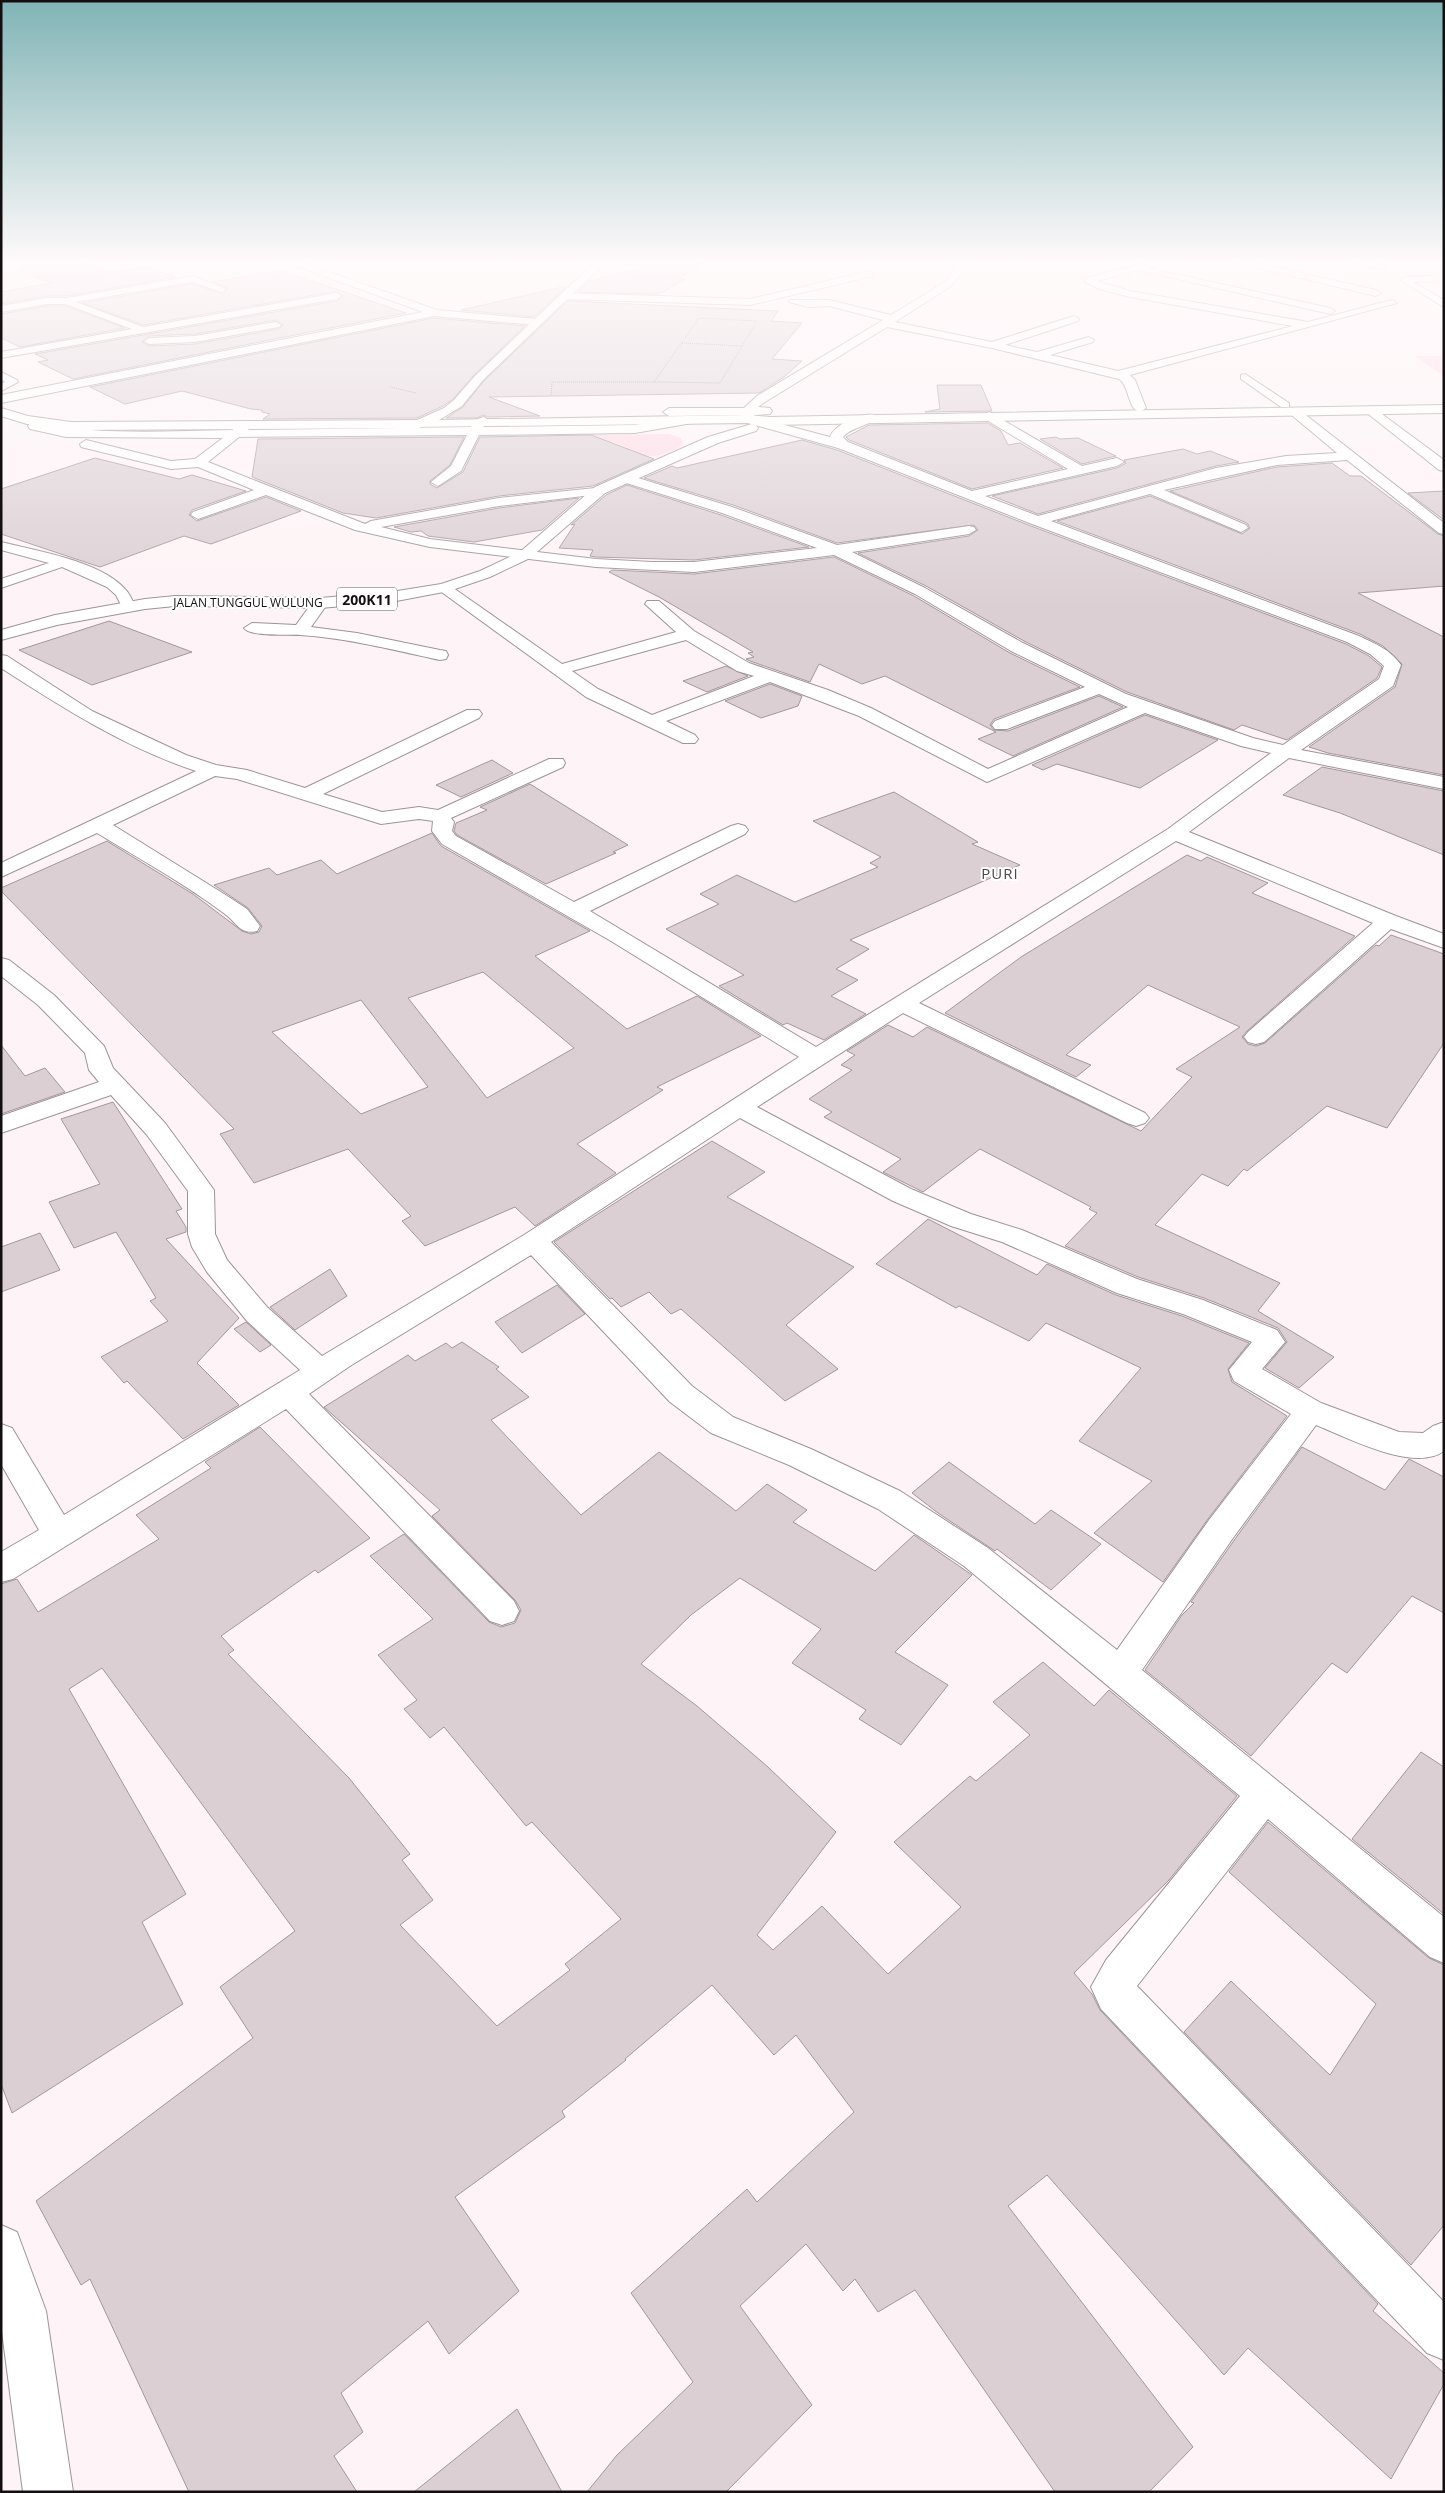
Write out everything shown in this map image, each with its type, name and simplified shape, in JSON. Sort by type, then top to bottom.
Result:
[{"type":"street","points":[[1,399],[120,375]]},
{"type":"street","points":[[419,424],[448,411],[483,375]]},
{"type":"street","points":[[748,415],[761,399],[800,375]]},
{"type":"street","points":[[1119,375],[1129,380],[1140,408]]},
{"type":"street","points":[[464,395],[478,418]]},
{"type":"street","points":[[1,412],[27,420],[71,426],[208,426],[240,430],[498,417],[520,414],[748,415],[870,418],[1290,408],[1444,402]]},
{"type":"street","points":[[713,440],[797,417],[1140,408],[1444,409]]},
{"type":"street","points":[[1290,408],[1444,530]]},
{"type":"street","points":[[1371,410],[1444,467]]},
{"type":"street","points":[[1,1569],[534,1241],[816,1056],[1174,833],[1285,752],[1387,682],[1392,665],[1386,657],[1353,639],[1310,621],[1037,521],[843,445],[768,425],[748,415],[688,420],[634,421],[524,422],[478,418]]},
{"type":"street","points":[[989,416],[1079,470]]},
{"type":"street","points":[[498,417],[524,422]]},
{"type":"street","points":[[1,418],[66,433],[419,424],[478,418],[640,429],[688,420]]},
{"type":"street","points":[[438,482],[456,468],[478,418]]},
{"type":"street","points":[[843,445],[836,438],[837,434],[852,424],[870,418]]},
{"type":"street","points":[[634,421],[665,424],[692,431],[699,439],[693,449]]},
{"type":"street","points":[[34,426],[99,430],[208,426]]},
{"type":"street","points":[[34,426],[69,439],[162,464],[199,463],[360,527],[430,543],[596,563],[652,567],[694,567],[836,550],[969,530]]},
{"type":"street","points":[[199,463],[240,430]]},
{"type":"street","points":[[713,440],[753,432],[805,434]]},
{"type":"street","name":"JALAN TUNGGUL WULUNG","points":[[1,635],[55,620],[128,606],[175,601],[320,603],[390,597],[444,588],[485,574],[525,555],[600,490],[713,440]]},
{"type":"street","points":[[1037,521],[1207,475],[1278,460],[1349,456]]},
{"type":"street","points":[[970,495],[1117,462]]},
{"type":"street","points":[[624,478],[727,510],[836,550],[920,591],[1017,647],[1100,688],[1145,706],[1247,742],[1285,752],[1444,783]]},
{"type":"street","points":[[198,516],[266,490]]},
{"type":"street","points":[[360,527],[499,502],[600,490]]},
{"type":"street","points":[[1153,490],[1240,528]]},
{"type":"street","points":[[444,588],[592,693],[689,739]]},
{"type":"street","points":[[301,630],[320,603]]},
{"type":"street","points":[[653,604],[688,634],[736,663],[768,677],[822,694],[865,712],[987,776],[1145,706]]},
{"type":"street","points":[[252,628],[301,630],[357,638],[440,655]]},
{"type":"street","points":[[558,670],[688,634]]},
{"type":"street","points":[[1,660],[86,715],[179,759],[213,770],[240,774],[381,818],[419,813],[440,816],[556,763]]},
{"type":"street","points":[[651,721],[768,677]]},
{"type":"street","points":[[1001,725],[1100,688]]},
{"type":"street","points":[[308,794],[473,714]]},
{"type":"street","points":[[1,871],[213,770]]},
{"type":"street","points":[[440,816],[444,822],[442,831],[450,840],[619,936],[816,1056]]},
{"type":"street","points":[[98,825],[217,898],[239,914],[249,926]]},
{"type":"street","points":[[573,911],[738,830]]},
{"type":"street","points":[[1174,833],[1444,942]]},
{"type":"street","points":[[1256,1037],[1388,921]]},
{"type":"street","points":[[1,965],[46,1000],[96,1052],[101,1070],[156,1130],[201,1190],[199,1212],[205,1246],[243,1302],[320,1371]]},
{"type":"street","points":[[902,1003],[1136,1118]]},
{"type":"street","points":[[1,1125],[115,1085]]},
{"type":"street","points":[[739,1107],[902,1195],[961,1220],[1012,1236],[1127,1286],[1193,1307],[1267,1337],[1270,1342],[1244,1370],[1245,1373],[1310,1411],[1397,1444],[1429,1445],[1444,1434]]},
{"type":"street","points":[[534,1241],[682,1394],[722,1426],[800,1457],[889,1500],[976,1557],[1120,1673],[1444,1944]]},
{"type":"street","points":[[289,1393],[502,1611]]},
{"type":"street","points":[[1120,1673],[1222,1529],[1310,1411]]},
{"type":"street","points":[[1,1436],[58,1534]]},
{"type":"street","points":[[1264,1795],[1120,1974],[1112,1987],[1116,1994],[1362,2253],[1444,2336]]},
{"type":"street","points":[[1,2248],[23,2311],[48,2492]]},
{"type":"lane","points":[[1,388],[13,382],[2,375]]},
{"type":"lane","points":[[1245,377],[1290,408]]},
{"type":"lane","points":[[1,546],[60,562],[107,581],[121,591],[128,606]]},
{"type":"lane","points":[[1,584],[60,562]]},
{"type":"path","points":[[659,375],[654,382],[720,383],[725,375]]},
{"type":"shaded area","points":[[669,434],[681,438],[683,444],[661,455],[650,456],[641,455],[622,445],[611,442],[577,441],[582,435]]},
{"type":"building","points":[[65,375],[91,375],[73,379]]},
{"type":"building","points":[[148,375],[474,375],[453,399],[443,406],[417,418],[263,419],[270,414],[262,412],[262,410],[251,409],[182,391],[125,404],[90,387]]},
{"type":"building","points":[[490,375],[786,375],[759,393],[489,397],[540,416],[488,417],[483,415],[477,418],[446,418],[463,407]]},
{"type":"building","points":[[937,385],[981,385],[992,411],[925,412],[940,409]]},
{"type":"building","points":[[988,423],[1001,431],[1008,445],[1020,443],[1063,468],[972,489],[849,440],[846,437],[869,425]]},
{"type":"building","points":[[591,435],[654,459],[593,486],[499,496],[376,518],[343,513],[252,477],[258,439],[464,437],[450,465],[430,481],[430,484],[437,488],[463,472],[480,437]]},
{"type":"building","points":[[1056,437],[1060,439],[1078,438],[1116,456],[1082,464],[1040,439]]},
{"type":"building","points":[[802,440],[837,450],[1031,526],[1346,644],[1369,656],[1382,667],[1377,678],[1287,740],[1242,725],[1234,730],[1127,692],[1024,641],[926,586],[858,553],[969,536],[978,530],[974,525],[837,543],[733,505],[644,478],[672,466],[677,468]]},
{"type":"building","points":[[1183,449],[1197,454],[1210,451],[1239,462],[1216,466],[1038,514],[992,496],[1117,468],[1126,463],[1124,460]]},
{"type":"building","points":[[95,458],[179,479],[192,475],[246,491],[192,510],[189,515],[197,521],[266,497],[301,511],[211,544],[184,536],[100,567],[1,534],[1,489]]},
{"type":"building","points":[[1332,463],[1350,476],[1361,476],[1438,534],[1444,536],[1444,586],[1358,593],[1444,637],[1444,775],[1328,753],[1309,747],[1395,687],[1402,664],[1383,646],[1360,634],[1057,521],[1150,496],[1242,534],[1250,528],[1247,523],[1170,491],[1277,467]]},
{"type":"building","points":[[627,485],[721,515],[809,547],[694,560],[596,557],[590,556],[593,550],[559,548],[575,524],[571,525],[606,495]]},
{"type":"building","points":[[1444,491],[1444,520],[1408,493]]},
{"type":"building","points":[[579,498],[542,530],[474,542],[428,536],[421,531],[411,532],[394,527],[499,508]]},
{"type":"building","points":[[834,557],[914,596],[1010,653],[1080,687],[994,719],[990,725],[994,730],[1008,731],[1099,696],[1123,707],[1013,756],[978,739],[996,732],[885,676],[862,684],[819,664],[810,682],[750,661],[746,659],[754,657],[748,653],[753,652],[659,597],[609,572],[612,570],[694,574]]},
{"type":"building","points":[[109,621],[192,652],[92,685],[19,650]]},
{"type":"building","points":[[726,666],[748,676],[707,692],[683,681]]},
{"type":"building","points":[[770,684],[802,696],[798,706],[761,718],[725,701]]},
{"type":"building","points":[[1145,715],[1218,740],[1140,788],[1057,764],[1043,770],[1032,765]]},
{"type":"building","points":[[492,760],[513,773],[461,797],[436,785]]},
{"type":"building","points":[[1322,767],[1444,791],[1444,855],[1340,813],[1283,795]]},
{"type":"building","points":[[530,784],[628,845],[613,852],[616,853],[546,884],[457,835],[454,831],[456,823],[487,810],[480,807]]},
{"type":"building","points":[[894,792],[978,842],[972,844],[1020,865],[850,940],[869,949],[836,969],[858,980],[831,996],[866,1014],[824,1040],[787,1023],[783,1025],[719,986],[744,975],[666,929],[719,904],[700,894],[737,875],[795,902],[878,867],[870,863],[881,857],[813,821]]},
{"type":"building","points":[[432,833],[441,846],[590,931],[535,956],[627,1029],[697,996],[761,1036],[657,1087],[663,1090],[577,1144],[616,1173],[535,1226],[515,1207],[425,1246],[402,1221],[411,1216],[348,1149],[254,1183],[220,1134],[234,1129],[1,891],[1,888],[107,841],[193,894],[242,931],[251,934],[259,932],[262,926],[248,908],[214,885],[269,868],[277,875],[321,860],[337,874]],"holes":[[[483,972],[574,1048],[487,1098],[408,998]],[[361,1000],[428,1087],[361,1114],[272,1032]]]},
{"type":"building","points":[[1187,855],[1201,861],[1207,857],[1268,883],[1252,893],[1355,936],[1247,1031],[1242,1037],[1248,1044],[1256,1046],[1265,1043],[1376,945],[1379,946],[1391,935],[1444,954],[1444,1043],[1387,1128],[1327,1106],[1247,1171],[1244,1169],[1228,1186],[1202,1174],[1155,1225],[1280,1283],[1258,1311],[1334,1357],[1299,1388],[1265,1368],[1287,1342],[1278,1328],[1204,1298],[1138,1277],[1065,1246],[1097,1213],[1089,1209],[1091,1207],[980,1149],[923,1192],[883,1172],[901,1159],[824,1117],[832,1112],[809,1099],[852,1070],[841,1065],[855,1055],[847,1051],[888,1025],[913,1037],[927,1027],[1141,1131],[1192,1077],[1176,1069],[1240,1027],[1148,985],[1066,1055],[1091,1065],[1076,1077],[945,1013],[1021,957]]},
{"type":"building","points":[[1,1045],[25,1076],[45,1068],[65,1092],[1,1114]]},
{"type":"building","points":[[113,1102],[182,1209],[176,1211],[186,1227],[186,1232],[166,1239],[239,1318],[197,1363],[239,1405],[183,1439],[127,1381],[124,1383],[101,1357],[168,1321],[150,1301],[156,1298],[116,1232],[74,1248],[49,1202],[100,1184],[61,1119]]},
{"type":"building","points":[[712,1141],[765,1172],[727,1197],[854,1267],[786,1325],[838,1369],[785,1401],[681,1309],[671,1314],[649,1292],[621,1307],[612,1298],[610,1299],[554,1242]]},
{"type":"building","points":[[928,1219],[1037,1275],[1047,1264],[1116,1295],[1182,1316],[1249,1343],[1228,1369],[1232,1382],[1287,1416],[1208,1519],[1163,1582],[1094,1533],[1152,1481],[1079,1441],[1141,1368],[1046,1323],[1029,1341],[959,1306],[956,1308],[876,1264]]},
{"type":"building","points":[[40,1233],[60,1270],[1,1292],[1,1247]]},
{"type":"building","points":[[330,1269],[347,1296],[295,1330],[270,1307]]},
{"type":"building","points":[[557,1285],[585,1314],[522,1353],[495,1322]]},
{"type":"building","points":[[246,1322],[271,1345],[260,1352],[234,1329]]},
{"type":"building","points":[[462,1342],[499,1367],[496,1369],[529,1397],[491,1420],[581,1515],[659,1452],[736,1511],[767,1484],[807,1510],[793,1522],[875,1571],[914,1535],[972,1575],[895,1652],[948,1685],[901,1745],[859,1719],[866,1710],[792,1663],[821,1629],[740,1578],[691,1615],[641,1664],[697,1706],[768,1767],[836,1832],[757,1935],[773,1950],[822,1906],[888,1974],[961,1907],[894,1842],[970,1776],[976,1781],[1030,1735],[993,1702],[1043,1662],[1094,1706],[1109,1690],[1237,1796],[1169,1880],[1074,1973],[1092,1994],[1100,2010],[1378,2304],[1373,2311],[1444,2373],[1444,2384],[1391,2479],[1248,2348],[1224,2375],[1047,2175],[1008,2206],[1193,2447],[1149,2492],[1055,2492],[915,2290],[878,2312],[855,2279],[843,2291],[806,2244],[740,2306],[812,2405],[726,2492],[587,2492],[617,2455],[693,2382],[631,2293],[747,2189],[757,2202],[854,2112],[796,2035],[774,2055],[712,1985],[626,2060],[562,2111],[565,2117],[455,2197],[519,2291],[449,2354],[428,2321],[341,2393],[363,2432],[334,2456],[357,2492],[189,2492],[90,2279],[81,2285],[36,2201],[253,2038],[220,1987],[295,1931],[102,1668],[69,1689],[186,1894],[142,1922],[183,2004],[12,2113],[1,2084],[1,1584],[17,1579],[38,1612],[159,1539],[136,1515],[211,1468],[205,1462],[260,1427],[370,1538],[318,1573],[315,1570],[221,1636],[234,1650],[228,1654],[349,1778],[410,1854],[402,1860],[433,1900],[400,1925],[497,2026],[570,1970],[565,1964],[621,1919],[532,1822],[526,1826],[444,1727],[430,1738],[404,1709],[417,1700],[378,1655],[433,1619],[370,1556],[404,1534],[489,1622],[501,1627],[515,1623],[521,1610],[515,1600],[432,1516],[440,1510],[324,1407],[408,1355],[415,1361],[446,1343],[452,1348]]},
{"type":"building","points":[[1302,1447],[1385,1490],[1409,1459],[1444,1477],[1444,1613],[1412,1596],[1347,1673],[1332,1663],[1251,1756],[1145,1670],[1182,1615],[1194,1603],[1191,1602],[1235,1539]]},
{"type":"building","points":[[949,1462],[1035,1524],[1051,1510],[1101,1544],[1051,1590],[997,1549],[995,1551],[938,1513],[912,1493]]},
{"type":"building","points":[[1421,1752],[1444,1767],[1444,1914],[1352,1839]]},
{"type":"building","points":[[1268,1822],[1429,1958],[1444,1965],[1444,2225],[1411,2265],[1184,2032],[1231,1981],[1330,2075],[1376,2004],[1229,1872]]},
{"type":"building","points":[[517,2409],[562,2492],[414,2492]]},
{"type":"district","name":"PURI","points":[[1000,873]]}]
